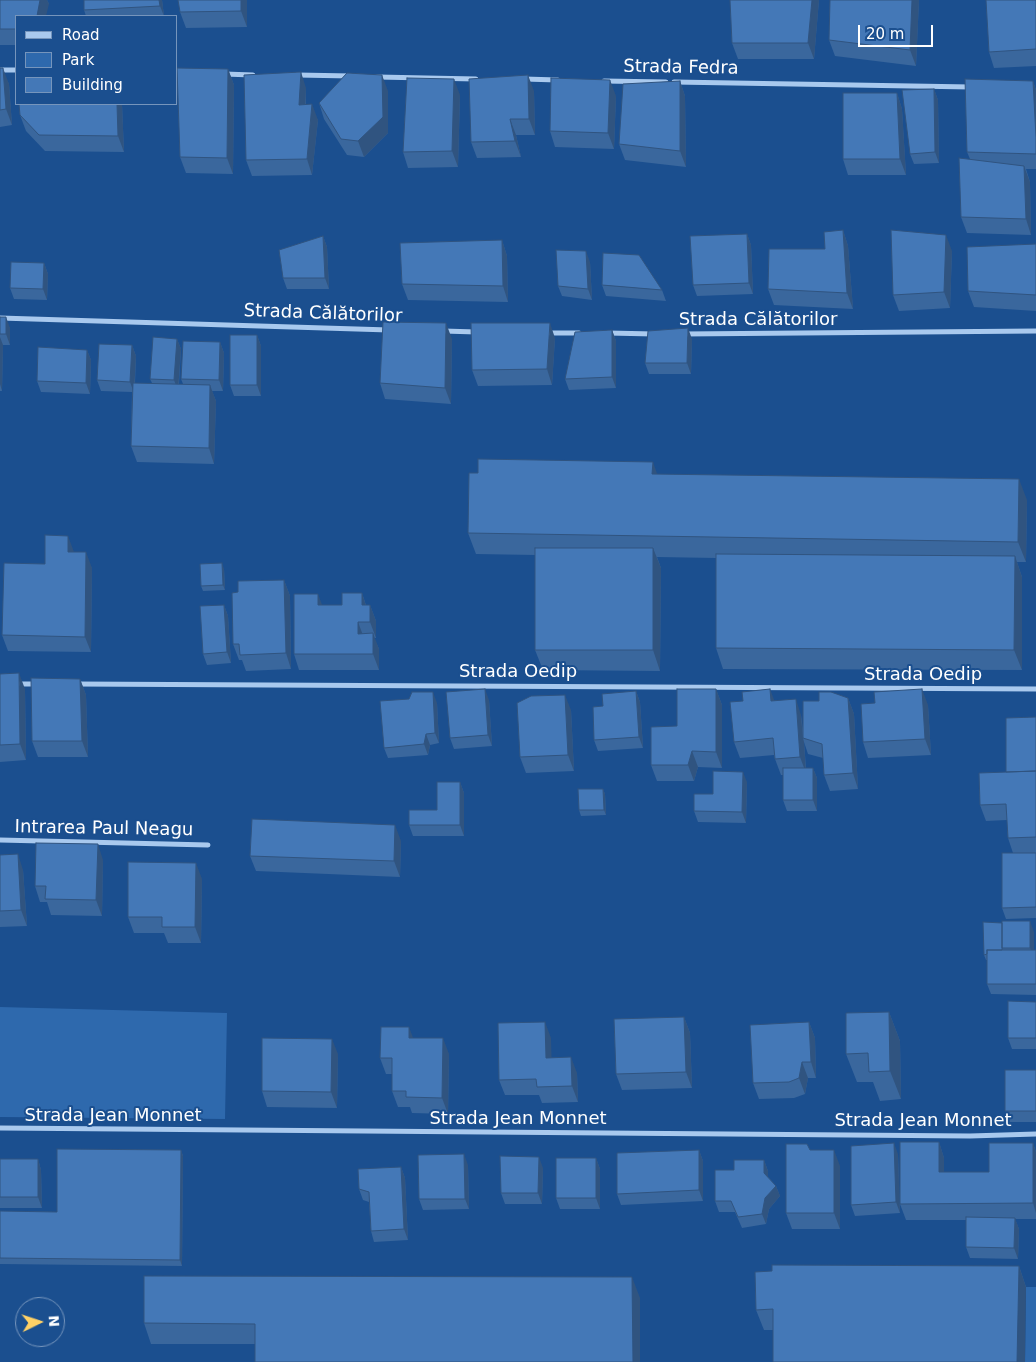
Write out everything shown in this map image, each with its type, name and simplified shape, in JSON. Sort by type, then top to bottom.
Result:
[{"type":"street","points":[[0,70],[15,70]]},
{"type":"street","points":[[216,74],[256,75]]},
{"type":"street","points":[[286,75],[356,76]]},
{"type":"street","points":[[366,77],[486,79]]},
{"type":"street","points":[[516,79],[566,80]]},
{"type":"street","name":"Strada Fedra","points":[[596,81],[976,87]]},
{"type":"street","name":"Strada Călătorilor","points":[[0,318],[397,330]]},
{"type":"street","points":[[437,331],[486,332]]},
{"type":"street","name":"Strada Călătorilor","points":[[674,334],[1036,331]]},
{"type":"street","points":[[546,333],[585,333]]},
{"type":"street","name":"Strada Călătorilor","points":[[605,333],[664,334]]},
{"type":"street","points":[[10,684],[40,684]]},
{"type":"street","name":"Strada Oedip","points":[[70,684],[1036,689]]},
{"type":"street","name":"Intrarea Paul Neagu","points":[[0,840],[208,845]]},
{"type":"street","name":"Strada Jean Monnet","points":[[0,1128],[970,1136],[1036,1134]]},
{"type":"green space","points":[[0,1007],[227,1013],[225,1119],[0,1117]]},
{"type":"green space","points":[[1026,1287],[1036,1287],[1036,1362],[1025,1362]]},
{"type":"building","points":[[0,0],[40,0],[37,15],[15,15],[15,29],[0,29]]},
{"type":"building","points":[[84,0],[159,0],[160,6],[84,10]]},
{"type":"building","points":[[178,0],[241,0],[241,11],[180,12]]},
{"type":"building","points":[[730,0],[812,0],[808,43],[732,43]]},
{"type":"building","points":[[830,0],[912,0],[910,50],[829,40]]},
{"type":"building","points":[[986,0],[1036,0],[1036,49],[989,52]]},
{"type":"building","points":[[0,68],[3,68],[6,109],[0,110]]},
{"type":"building","points":[[178,68],[228,69],[227,158],[180,157]]},
{"type":"building","points":[[301,72],[299,105],[312,104],[307,159],[246,160],[244,75]]},
{"type":"building","points":[[347,73],[382,75],[383,117],[358,141],[341,139],[319,103]]},
{"type":"building","points":[[528,75],[529,119],[510,119],[515,141],[471,142],[469,79]]},
{"type":"building","points":[[407,78],[454,79],[452,151],[403,152]]},
{"type":"building","points":[[551,78],[610,80],[608,133],[550,131]]},
{"type":"building","points":[[965,79],[1033,81],[1036,154],[967,152]]},
{"type":"building","points":[[680,81],[680,151],[619,144],[623,84]]},
{"type":"building","points":[[934,89],[935,152],[910,154],[902,90]]},
{"type":"building","points":[[843,93],[897,93],[900,159],[843,159]]},
{"type":"building","points":[[19,105],[117,105],[118,136],[39,135],[20,115]]},
{"type":"building","points":[[959,158],[1024,166],[1026,219],[961,217]]},
{"type":"building","points":[[843,230],[847,293],[768,289],[769,249],[825,249],[824,232]]},
{"type":"building","points":[[891,230],[946,235],[944,292],[893,295]]},
{"type":"building","points":[[747,234],[749,283],[693,285],[690,236]]},
{"type":"building","points":[[323,236],[325,278],[283,278],[279,250]]},
{"type":"building","points":[[502,240],[503,286],[402,284],[400,243]]},
{"type":"building","points":[[1036,244],[1036,295],[968,291],[967,247]]},
{"type":"building","points":[[556,250],[586,251],[588,289],[558,286]]},
{"type":"building","points":[[603,253],[639,255],[662,290],[602,285]]},
{"type":"building","points":[[11,262],[44,263],[43,289],[10,288]]},
{"type":"building","points":[[0,317],[6,317],[6,334],[0,334]]},
{"type":"building","points":[[383,322],[446,323],[445,388],[380,383]]},
{"type":"building","points":[[471,323],[550,323],[547,369],[472,370]]},
{"type":"building","points":[[688,328],[687,363],[645,363],[648,331]]},
{"type":"building","points":[[612,330],[612,377],[565,379],[575,332]]},
{"type":"building","points":[[230,335],[257,335],[257,385],[230,385]]},
{"type":"building","points":[[153,337],[177,339],[174,380],[150,379]]},
{"type":"building","points":[[183,341],[220,342],[219,380],[181,379]]},
{"type":"building","points":[[99,344],[132,345],[130,382],[97,380]]},
{"type":"building","points":[[38,347],[87,350],[86,383],[37,381]]},
{"type":"building","points":[[133,383],[210,385],[209,448],[131,446]]},
{"type":"building","points":[[478,459],[653,462],[652,474],[1019,479],[1018,542],[468,533],[469,473],[478,473]]},
{"type":"building","points":[[45,535],[68,536],[68,552],[86,552],[85,637],[2,635],[4,563],[45,564]]},
{"type":"building","points":[[535,548],[653,548],[653,650],[535,650]]},
{"type":"building","points":[[716,554],[1015,556],[1014,650],[716,648]]},
{"type":"building","points":[[222,563],[223,585],[201,586],[200,564]]},
{"type":"building","points":[[284,580],[286,653],[240,655],[239,644],[233,644],[232,593],[238,592],[238,581]]},
{"type":"building","points":[[342,593],[362,593],[362,605],[370,605],[370,622],[358,622],[358,634],[373,633],[373,654],[294,654],[294,594],[318,594],[318,605],[342,605]]},
{"type":"building","points":[[224,605],[227,652],[203,654],[200,606]]},
{"type":"building","points":[[19,673],[20,744],[0,745],[0,674]]},
{"type":"building","points":[[31,678],[80,679],[82,741],[32,741]]},
{"type":"building","points":[[485,689],[488,735],[450,738],[446,692]]},
{"type":"building","points":[[677,689],[716,689],[716,752],[692,751],[688,765],[651,765],[651,727],[677,726]]},
{"type":"building","points":[[770,689],[771,701],[796,699],[800,757],[775,759],[773,738],[734,742],[730,702],[743,701],[742,692]]},
{"type":"building","points":[[922,689],[925,739],[863,742],[861,704],[875,703],[874,692]]},
{"type":"building","points":[[636,691],[639,737],[594,740],[593,707],[603,706],[602,694]]},
{"type":"building","points":[[412,692],[433,692],[435,733],[426,734],[424,744],[384,748],[380,701],[409,699]]},
{"type":"building","points":[[819,692],[831,692],[848,698],[853,773],[824,775],[822,744],[803,738],[803,701],[819,701]]},
{"type":"building","points":[[565,695],[568,755],[520,757],[517,703],[531,696]]},
{"type":"building","points":[[1036,717],[1036,771],[1006,772],[1006,718]]},
{"type":"building","points":[[783,768],[813,768],[813,800],[783,800]]},
{"type":"building","points":[[713,771],[743,772],[742,812],[694,811],[694,794],[713,794]]},
{"type":"building","points":[[1036,771],[1036,837],[1008,838],[1006,804],[980,805],[979,773]]},
{"type":"building","points":[[437,782],[460,782],[460,825],[409,825],[409,810],[437,810]]},
{"type":"building","points":[[578,789],[603,789],[604,810],[579,810]]},
{"type":"building","points":[[252,819],[395,825],[394,861],[250,856]]},
{"type":"building","points":[[36,843],[98,844],[96,900],[45,899],[46,886],[35,886]]},
{"type":"building","points":[[1002,853],[1036,853],[1036,907],[1002,908]]},
{"type":"building","points":[[18,854],[21,910],[0,911],[0,855]]},
{"type":"building","points":[[128,862],[196,863],[195,927],[162,927],[162,917],[128,917]]},
{"type":"building","points":[[1002,921],[1030,921],[1030,948],[1002,948]]},
{"type":"building","points":[[983,922],[1002,923],[1002,950],[987,950],[987,954],[984,955]]},
{"type":"building","points":[[987,950],[1036,950],[1036,984],[987,984]]},
{"type":"building","points":[[1008,1001],[1036,1002],[1036,1038],[1008,1038]]},
{"type":"building","points":[[889,1012],[890,1071],[869,1072],[868,1053],[846,1054],[846,1013]]},
{"type":"building","points":[[684,1017],[686,1072],[616,1074],[614,1019]]},
{"type":"building","points":[[545,1022],[546,1058],[571,1057],[572,1086],[537,1087],[536,1079],[499,1080],[498,1023]]},
{"type":"building","points":[[809,1022],[811,1062],[802,1062],[799,1078],[789,1082],[753,1083],[750,1025]]},
{"type":"building","points":[[381,1027],[409,1027],[409,1038],[443,1038],[442,1098],[406,1097],[406,1091],[392,1091],[392,1058],[380,1058]]},
{"type":"building","points":[[262,1038],[332,1039],[331,1092],[262,1091]]},
{"type":"building","points":[[1005,1070],[1036,1070],[1036,1111],[1005,1111]]},
{"type":"building","points":[[900,1142],[939,1142],[939,1172],[989,1172],[989,1143],[1033,1143],[1033,1203],[900,1204]]},
{"type":"building","points":[[894,1143],[896,1202],[851,1205],[851,1146]]},
{"type":"building","points":[[786,1144],[807,1144],[810,1150],[834,1150],[834,1213],[786,1213]]},
{"type":"building","points":[[57,1149],[181,1150],[180,1260],[0,1258],[0,1211],[57,1212]]},
{"type":"building","points":[[699,1150],[699,1190],[617,1194],[617,1153]]},
{"type":"building","points":[[464,1154],[465,1199],[419,1199],[418,1155]]},
{"type":"building","points":[[500,1156],[539,1157],[538,1193],[501,1193]]},
{"type":"building","points":[[556,1158],[596,1158],[596,1198],[556,1198]]},
{"type":"building","points":[[0,1159],[38,1159],[38,1197],[0,1197]]},
{"type":"building","points":[[734,1160],[764,1160],[764,1173],[776,1186],[765,1198],[762,1214],[738,1217],[731,1201],[715,1201],[715,1170],[734,1170]]},
{"type":"building","points":[[401,1167],[404,1229],[371,1231],[369,1192],[359,1189],[358,1169]]},
{"type":"building","points":[[966,1217],[1015,1218],[1014,1248],[966,1247]]},
{"type":"building","points":[[772,1265],[1019,1266],[1017,1362],[773,1362],[773,1309],[756,1310],[755,1272],[772,1271]]},
{"type":"building","points":[[144,1276],[632,1277],[633,1362],[255,1362],[255,1324],[144,1323]]}]
